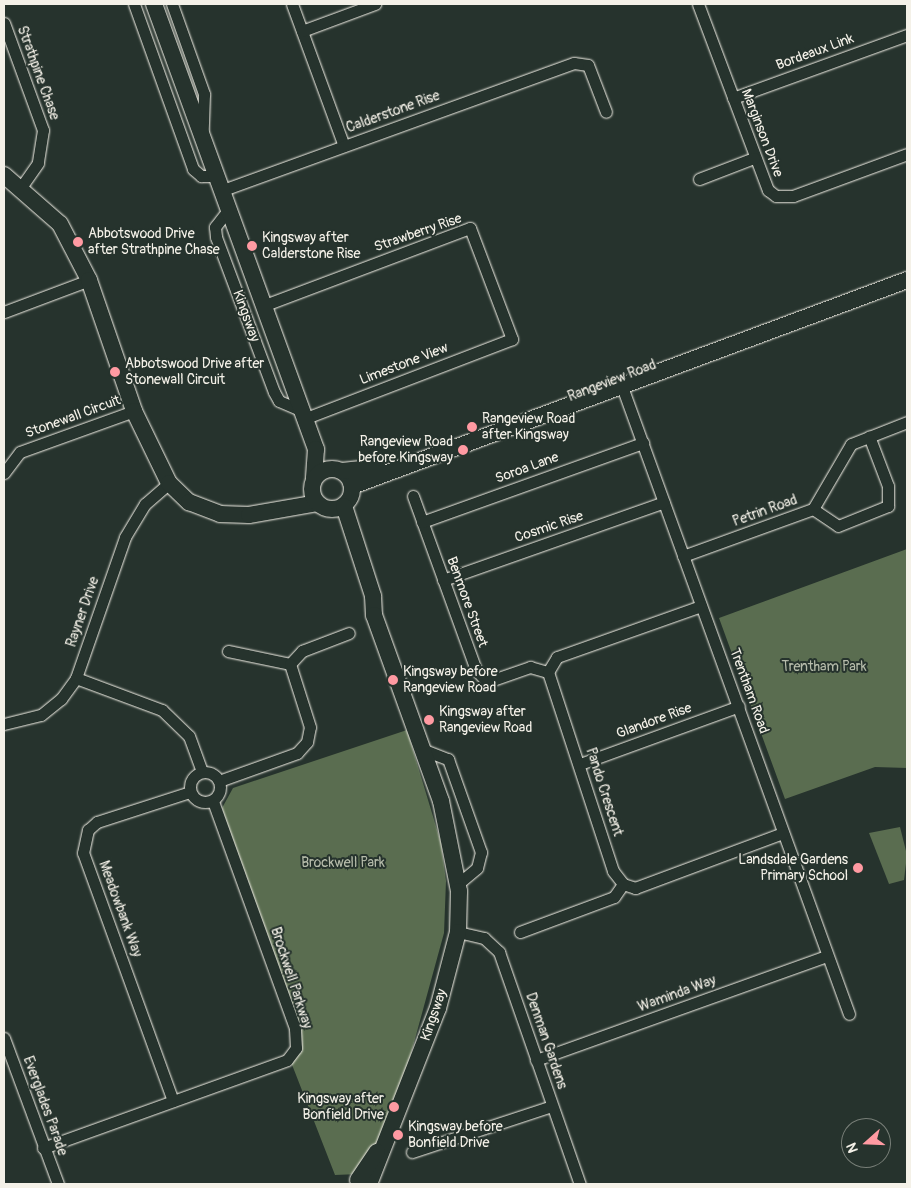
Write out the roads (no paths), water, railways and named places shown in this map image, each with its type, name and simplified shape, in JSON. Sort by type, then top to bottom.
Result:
[{"type":"street","points":[[134,4],[193,169],[201,176],[220,183]]},
{"type":"street","name":"Kingsway","points":[[154,4],[316,449],[313,483],[330,506],[344,535],[363,599],[374,615],[424,750],[441,801],[458,884],[458,932],[438,1008],[387,1141],[366,1163],[359,1183]]},
{"type":"street","name":"Kingsway","points":[[172,4],[204,94],[203,136]]},
{"type":"street","points":[[292,4],[344,146]]},
{"type":"street","points":[[302,31],[375,4]]},
{"type":"street","name":"Marginson Drive","points":[[698,4],[754,158],[768,190],[785,197],[907,154]]},
{"type":"street","name":"Strathpine Chase","points":[[4,23],[43,130],[38,163],[21,187]]},
{"type":"street","name":"Bordeaux Link","points":[[733,98],[907,35]]},
{"type":"street","name":"Calderstone Rise","points":[[220,183],[344,146],[574,62],[588,65],[606,112]]},
{"type":"street","points":[[699,178],[754,158]]},
{"type":"street","points":[[4,175],[21,187],[60,224],[90,280],[134,411],[169,483],[189,502],[220,514],[249,515],[280,507],[330,506],[352,486]]},
{"type":"street","name":"Kingsway","points":[[229,209],[215,227],[216,237],[276,396],[304,414]]},
{"type":"street","name":"Strawberry Rise","points":[[265,305],[470,228],[512,339]]},
{"type":"street","points":[[4,312],[90,280]]},
{"type":"street","name":"Rangeview Road","points":[[352,486],[448,446],[621,382],[775,332],[797,319],[907,280]]},
{"type":"street","name":"Limestone View","points":[[304,414],[512,339]]},
{"type":"street","name":"Trentham Road","points":[[621,382],[849,1014]]},
{"type":"street","name":"Stonewall Circuit","points":[[4,473],[20,452],[134,411]]},
{"type":"street","name":"Petrin Road","points":[[683,556],[813,509],[845,450],[868,436],[907,422]]},
{"type":"street","points":[[813,509],[838,526],[888,506],[888,486],[868,436]]},
{"type":"street","name":"Soroa Lane","points":[[422,522],[643,443]]},
{"type":"street","name":"Rangeview Road","points":[[280,507],[313,483],[339,470],[371,469],[448,446]]},
{"type":"street","name":"Kingsway","points":[[316,449],[339,470],[352,486]]},
{"type":"street","name":"Rayner Drive","points":[[4,724],[41,715],[60,700],[76,678],[125,537],[145,504],[169,483]]},
{"type":"street","name":"Benmore Street","points":[[413,496],[476,670],[487,682],[530,667],[548,672]]},
{"type":"street","name":"Cosmic Rise","points":[[443,580],[664,502]]},
{"type":"street","points":[[548,672],[557,658],[701,606]]},
{"type":"street","points":[[290,664],[302,651],[348,633]]},
{"type":"street","points":[[228,651],[290,664]]},
{"type":"street","points":[[76,678],[162,710],[189,736],[202,772],[219,781],[297,753],[307,742],[310,727],[290,664]]},
{"type":"street","name":"Pando Crescent","points":[[548,672],[558,707],[580,764],[613,871],[623,884]]},
{"type":"street","name":"Glandore Rise","points":[[580,764],[738,706]]},
{"type":"street","points":[[424,750],[448,759],[481,852],[477,868],[458,884]]},
{"type":"street","points":[[202,772],[191,780],[190,792],[198,801],[213,801],[220,791],[219,781]]},
{"type":"street","name":"Meadowbank Way","points":[[173,1101],[83,852],[88,830],[97,822],[190,792]]},
{"type":"street","name":"Brockwell Parkway","points":[[43,1148],[286,1060],[296,1048],[295,1028],[213,801]]},
{"type":"street","points":[[520,932],[614,897],[623,884],[635,888],[783,833]]},
{"type":"street","name":"Denman Gardens","points":[[458,932],[484,938],[499,952],[580,1184]]},
{"type":"street","name":"Waminda Way","points":[[536,1060],[827,956]]},
{"type":"street","name":"Everglades Parade","points":[[4,1038],[43,1148],[58,1184]]},
{"type":"street","points":[[412,1152],[552,1106]]},
{"type":"place","name":"Abbotswood Drive after Strathpine Chase","points":[[78,242]]},
{"type":"place","name":"Kingsway after Calderstone Rise","points":[[252,246]]},
{"type":"place","name":"Abbotswood Drive after Stonewall Circuit","points":[[115,372]]},
{"type":"place","name":"Rangeview Road after Kingsway","points":[[472,427]]},
{"type":"place","name":"Rangeview Road before Kingsway","points":[[463,450]]},
{"type":"place","name":"Kingsway before Rangeview Road","points":[[393,680]]},
{"type":"place","name":"Kingsway after Rangeview Road","points":[[429,720]]},
{"type":"place","name":"Landsdale Gardens Primary School","points":[[858,868]]},
{"type":"place","name":"Kingsway after Bonfield Drive","points":[[394,1107]]},
{"type":"place","name":"Kingsway before Bonfield Drive","points":[[398,1135]]},
{"type":"park label","name":"Trentham Park","points":[[824,667]]},
{"type":"park label","name":"Brockwell Park","points":[[343,863]]}]
